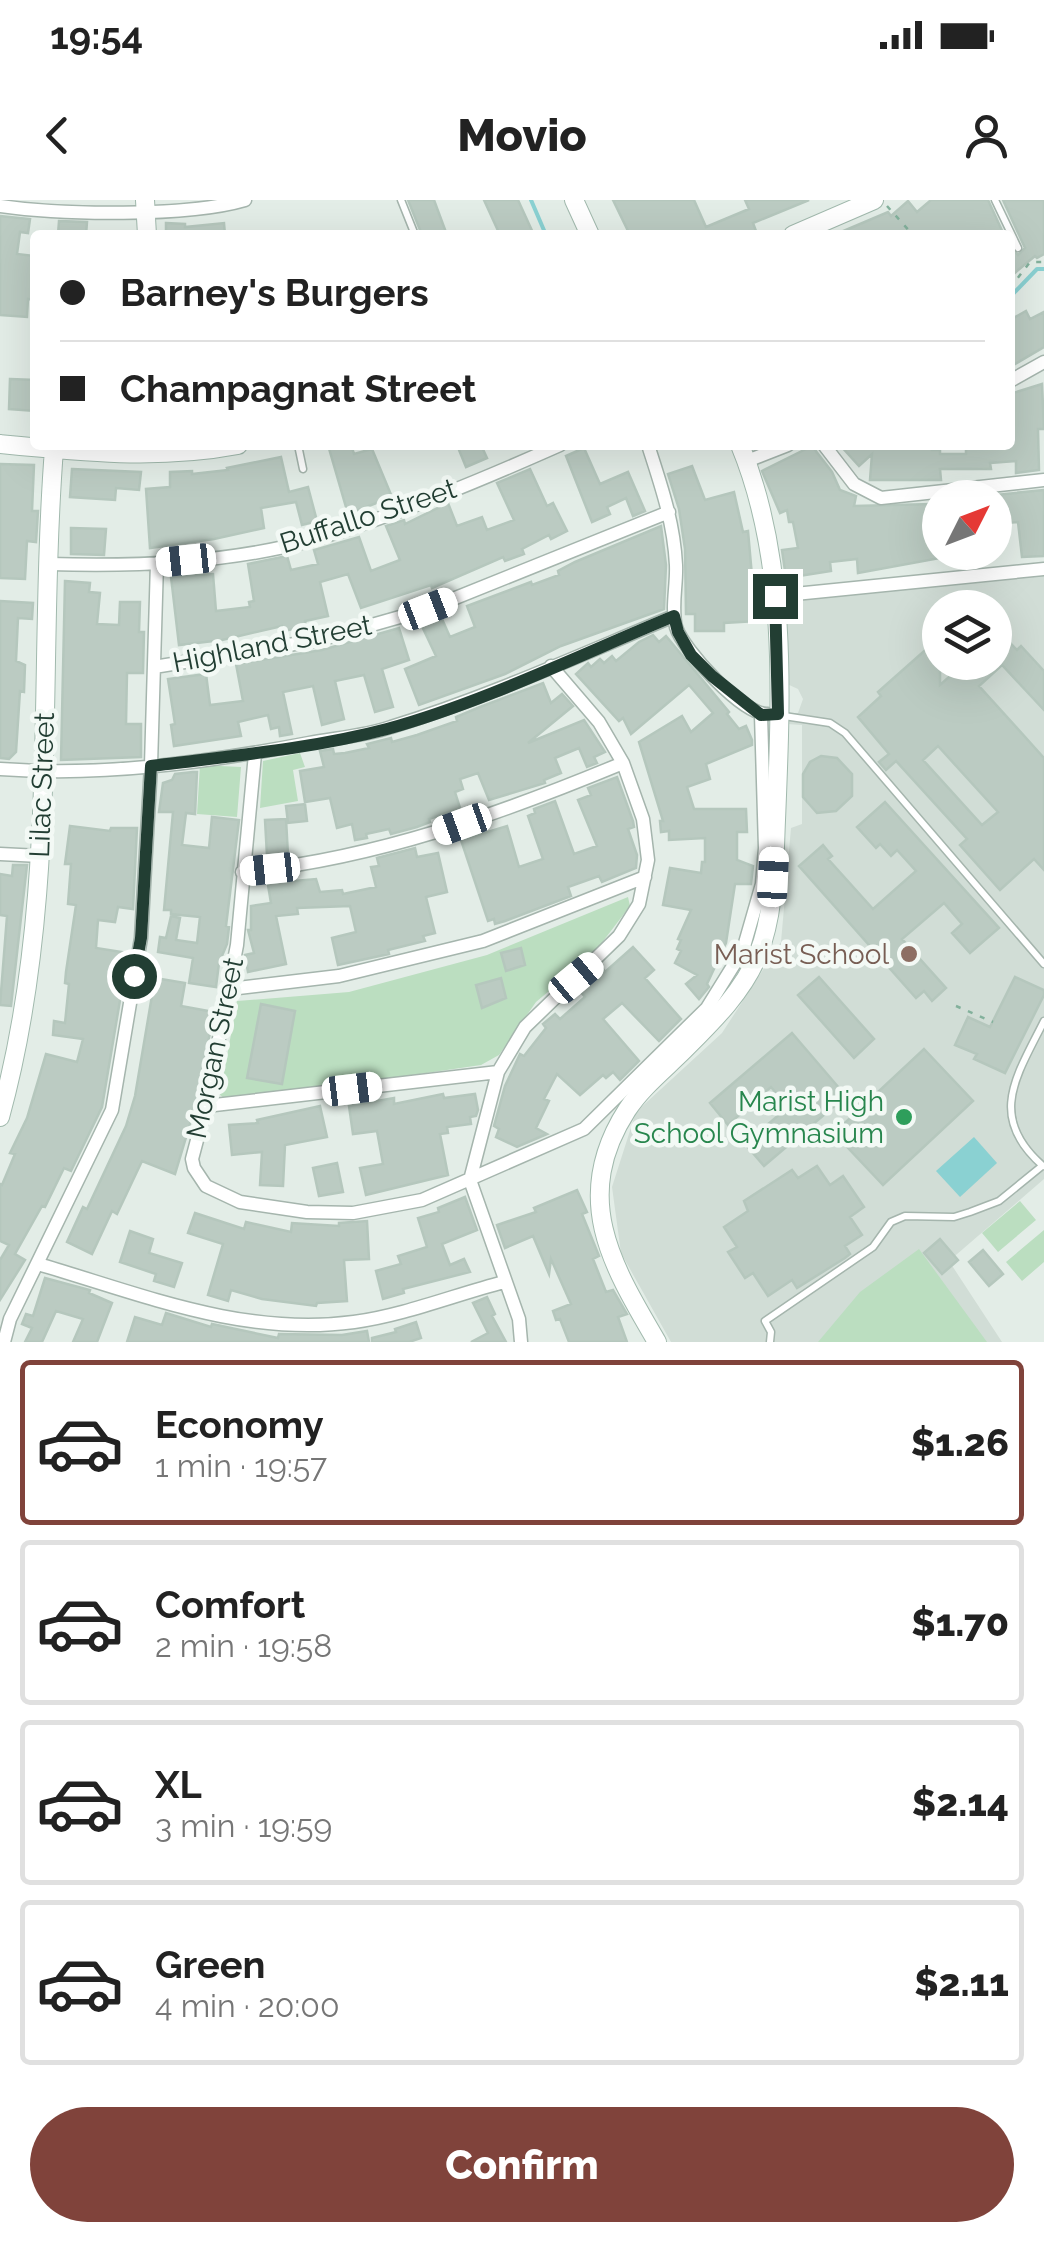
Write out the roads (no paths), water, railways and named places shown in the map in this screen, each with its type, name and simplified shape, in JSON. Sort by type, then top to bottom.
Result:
[{"type":"street","points":[[0,206],[72,211],[146,205],[216,206],[245,200]]},
{"type":"street","points":[[574,200],[588,230]]},
{"type":"street","points":[[805,230],[874,200]]},
{"type":"street","points":[[146,205],[148,230]]},
{"type":"street","points":[[1015,378],[1044,362]]},
{"type":"street","points":[[0,444],[30,447]]},
{"type":"street","name":"Lilac Street","points":[[0,1117],[28,999],[40,856],[54,450]]},
{"type":"street","name":"Buffallo Street","points":[[50,564],[214,558],[315,539],[419,504],[548,450]]},
{"type":"street","points":[[650,450],[669,512],[678,632],[691,655],[770,715]]},
{"type":"street","points":[[828,450],[854,484],[881,498],[1044,480]]},
{"type":"street","points":[[470,1180],[592,1123],[707,1008],[743,950],[762,884],[775,596],[762,518],[744,453]]},
{"type":"street","name":"Highland Street","points":[[154,668],[320,640],[428,609],[669,512]]},
{"type":"street","points":[[4,1342],[10,1319],[112,1110],[141,938],[157,563]]},
{"type":"street","points":[[775,596],[1044,569]]},
{"type":"street","points":[[0,769],[151,766],[255,754],[387,729],[674,616]]},
{"type":"street","points":[[521,1342],[519,1319],[470,1180],[498,1072],[525,1027],[619,936],[639,904],[648,860],[643,819],[623,763],[599,722],[551,666]]},
{"type":"street","points":[[656,1342],[607,1248],[599,1210],[601,1176],[614,1135],[628,1109],[720,1014],[759,952],[772,895],[770,715]]},
{"type":"street","name":"Morgan Street","points":[[255,754],[230,989],[192,1158],[194,1168],[206,1186],[240,1202],[307,1212],[353,1213],[422,1200],[470,1180]]},
{"type":"street","points":[[242,872],[296,866],[429,836],[623,763]]},
{"type":"street","points":[[0,854],[40,856]]},
{"type":"street","points":[[230,989],[339,976],[483,941],[644,877]]},
{"type":"street","points":[[206,1106],[498,1072]]},
{"type":"street","points":[[38,1264],[200,1314],[294,1324],[353,1322],[504,1282]]},
{"type":"lane","points":[[401,200],[413,230]]},
{"type":"lane","points":[[994,200],[1009,230]]},
{"type":"lane","points":[[1015,242],[1018,248]]},
{"type":"lane","points":[[299,450],[303,470]]},
{"type":"lane","points":[[770,715],[830,723],[844,733],[1044,964]]},
{"type":"lane","points":[[770,1342],[766,1321],[872,1247],[891,1222],[905,1216],[954,1217],[970,1212],[998,1201],[1043,1166],[1022,1146],[1010,1121],[1011,1101],[1022,1066],[1044,1021]]},
{"type":"water","points":[[974,1137],[997,1163],[960,1197],[936,1171]]},
{"type":"waterway","points":[[531,200],[544,230]]},
{"type":"waterway","points":[[1015,292],[1037,269],[1044,269]]},
{"type":"place","name":"Marist School","points":[[909,954]]},
{"type":"place","name":"Marist High School Gymnasium","points":[[904,1117]]}]
